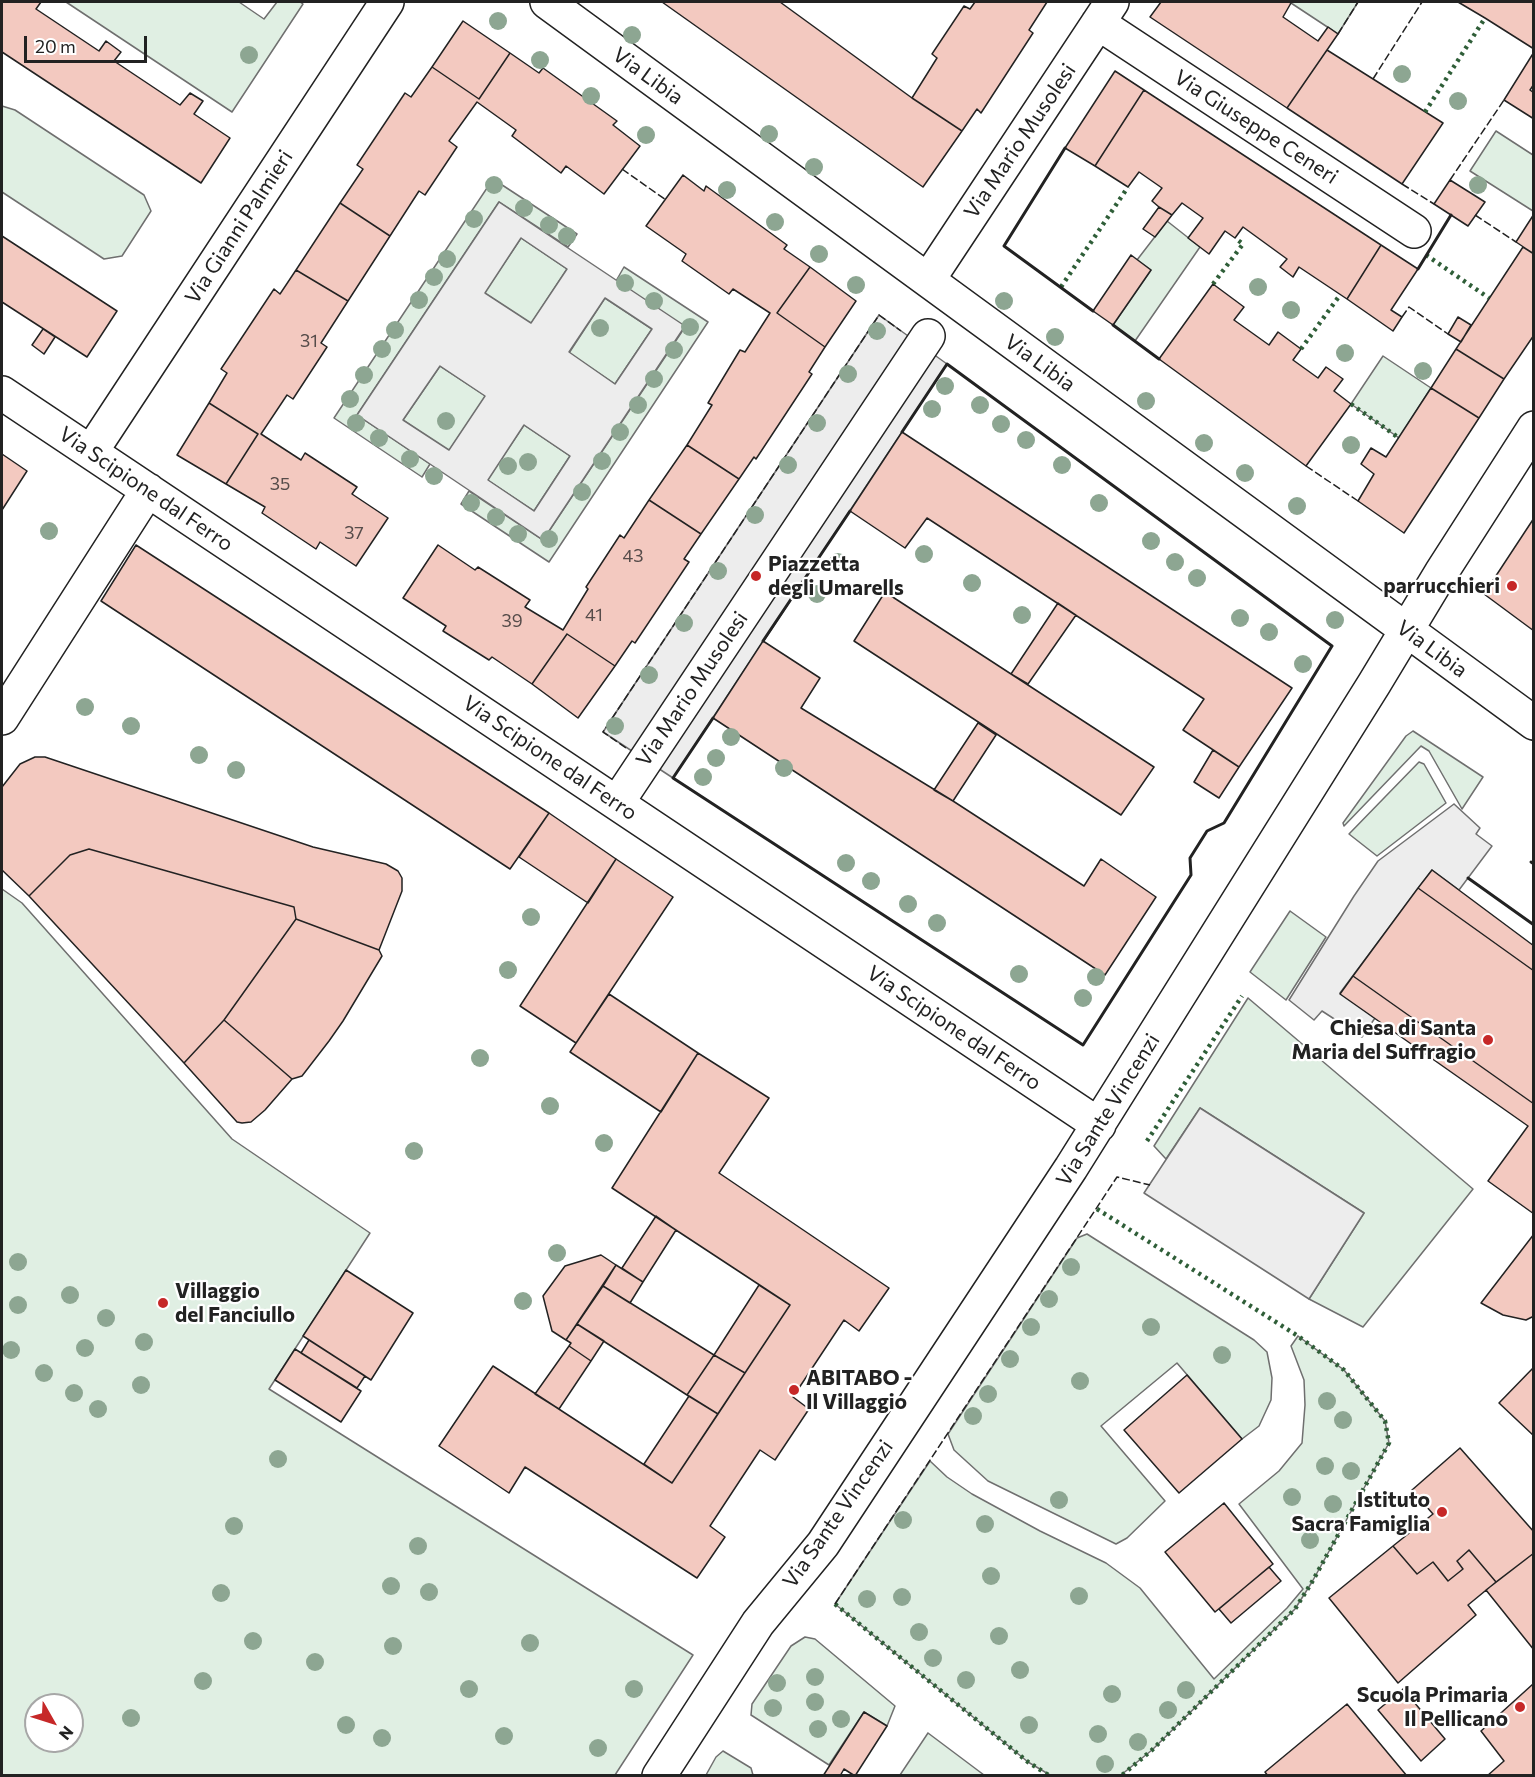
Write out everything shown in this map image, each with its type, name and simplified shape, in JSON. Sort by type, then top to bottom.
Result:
[{"type":"street","name":"Via Gianni Palmieri","points":[[91,452],[387,2]]},
{"type":"street","name":"Via Libia","points":[[547,2],[1533,723]]},
{"type":"street","name":"Via Mario Musolesi","points":[[928,280],[1105,12]]},
{"type":"street","name":"Via Giuseppe Ceneri","points":[[1105,12],[1414,231]]},
{"type":"street","name":"Via Mario Musolesi","points":[[617,803],[928,336]]},
{"type":"street","name":"Via Scipione dal Ferro","points":[[2,393],[1099,1125]]},
{"type":"street","name":"Via Sante Vincenzi","points":[[659,1776],[758,1623],[823,1544],[1099,1125],[1441,573],[1533,429]]},
{"type":"street","points":[[2,718],[148,490]]},
{"type":"green space","points":[[66,2],[239,2],[264,19],[277,2],[303,4],[232,112]]},
{"type":"green space","points":[[1358,2],[1338,34],[1291,3]]},
{"type":"green space","points":[[2,106],[15,110],[144,195],[151,211],[122,256],[104,259],[2,192]]},
{"type":"green space","points":[[1496,131],[1533,155],[1533,211],[1470,171]]},
{"type":"green space","points":[[493,179],[577,234],[568,247],[499,202],[357,415],[430,464],[422,477],[334,418]]},
{"type":"green space","points":[[1167,221],[1200,247],[1135,341],[1113,325],[1151,270],[1137,260]]},
{"type":"green space","points":[[521,238],[567,269],[531,324],[484,293]]},
{"type":"green space","points":[[624,267],[708,322],[549,562],[461,504],[469,491],[543,540],[685,327],[616,281]]},
{"type":"green space","points":[[605,298],[652,329],[615,384],[569,353]]},
{"type":"green space","points":[[1383,356],[1431,388],[1399,438],[1351,404]]},
{"type":"green space","points":[[440,366],[486,396],[449,451],[403,420]]},
{"type":"green space","points":[[524,425],[570,456],[534,511],[487,480]]},
{"type":"green space","points":[[1413,731],[1483,777],[1462,809],[1429,751],[1421,746],[1344,826],[1343,823],[1406,736]]},
{"type":"green space","points":[[1419,762],[1424,764],[1446,803],[1377,856],[1349,834]]},
{"type":"green space","name":"Villaggio del Fanciullo","points":[[2,889],[22,903],[232,1139],[370,1233],[269,1389],[693,1655],[615,1775],[2,1775]]},
{"type":"green space","points":[[1290,911],[1326,937],[1286,1000],[1250,972]]},
{"type":"green space","points":[[1248,998],[1473,1189],[1363,1327],[1309,1299],[1364,1213],[1200,1108],[1166,1159],[1154,1146]]},
{"type":"green space","points":[[1087,1234],[1254,1340],[1267,1352],[1272,1378],[1271,1400],[1259,1426],[1242,1439],[1177,1363],[1101,1426],[1165,1501],[1127,1538],[1116,1544],[988,1481],[954,1450],[948,1434],[1077,1238]]},
{"type":"green space","points":[[1298,1336],[1344,1370],[1385,1421],[1389,1443],[1295,1609],[1152,1750],[1121,1775],[1050,1775],[1028,1762],[835,1604],[930,1461],[947,1477],[972,1494],[1106,1563],[1140,1588],[1214,1679],[1287,1608],[1303,1589],[1239,1504],[1279,1471],[1302,1443],[1304,1380],[1291,1346]]},
{"type":"green space","points":[[805,1637],[815,1639],[895,1706],[887,1726],[864,1712],[829,1765],[751,1715],[752,1704],[791,1646]]},
{"type":"green space","points":[[928,1733],[984,1775],[900,1775]]},
{"type":"green space","points":[[723,1751],[751,1768],[753,1775],[706,1775],[716,1757]]},
{"type":"shaded area","points":[[499,202],[685,326],[543,540],[357,415]],"holes":[[[521,238],[567,269],[531,323],[485,293]],[[605,298],[652,329],[615,384],[569,352]],[[440,366],[485,396],[449,450],[403,420]],[[524,425],[570,456],[534,511],[488,480]]]},
{"type":"shaded area","name":"Piazzetta degli Umarells","points":[[879,315],[947,364],[673,778],[603,732]]},
{"type":"shaded area","points":[[1454,804],[1480,828],[1476,834],[1492,846],[1459,890],[1432,870],[1340,993],[1375,1018],[1362,1037],[1322,1011],[1314,1020],[1289,1000],[1354,896],[1378,861]]},
{"type":"shaded area","points":[[1200,1108],[1364,1213],[1309,1299],[1144,1193]]},
{"type":"building","points":[[2,2],[41,2],[36,9],[99,51],[106,41],[121,52],[114,61],[180,105],[190,93],[203,101],[194,114],[230,138],[201,183],[2,52]]},
{"type":"building","points":[[662,2],[780,2],[912,98],[962,131],[923,187]]},
{"type":"building","points":[[975,2],[1047,2],[1029,30],[1033,33],[981,113],[977,109],[962,131],[912,98],[937,58],[932,54],[964,6],[970,9]]},
{"type":"building","points":[[1161,2],[1289,2],[1291,3],[1283,17],[1318,41],[1328,27],[1338,34],[1287,108],[1150,17]]},
{"type":"building","points":[[1458,2],[1534,2],[1534,49],[1485,18]]},
{"type":"building","points":[[463,21],[510,53],[479,99],[432,67]]},
{"type":"building","points":[[1327,50],[1443,123],[1402,184],[1287,108]]},
{"type":"building","points":[[1534,52],[1534,84],[1530,90],[1534,93],[1534,119],[1504,100]]},
{"type":"building","points":[[510,53],[539,73],[543,68],[617,121],[613,125],[640,146],[604,194],[566,166],[561,173],[512,136],[516,130],[477,102],[449,141],[457,147],[425,195],[419,191],[390,236],[340,203],[363,169],[357,165],[405,93],[411,97],[432,67],[479,99]]},
{"type":"building","points":[[1115,71],[1144,90],[1095,166],[1065,148]]},
{"type":"building","points":[[1144,90],[1381,245],[1347,299],[1299,267],[1293,277],[1280,267],[1287,259],[1243,227],[1235,238],[1225,231],[1209,254],[1188,238],[1203,218],[1182,203],[1172,215],[1159,207],[1152,201],[1162,188],[1139,172],[1128,187],[1095,166]]},
{"type":"building","points":[[683,175],[704,191],[706,186],[787,245],[784,249],[810,267],[777,313],[825,347],[809,372],[812,374],[756,459],[754,457],[739,479],[687,445],[712,405],[708,403],[740,350],[745,352],[770,313],[733,289],[729,294],[682,261],[686,254],[646,226]]},
{"type":"building","points":[[1450,180],[1485,202],[1468,226],[1434,204]]},
{"type":"building","points":[[340,203],[390,236],[348,301],[296,270]]},
{"type":"building","points":[[1159,207],[1172,215],[1155,237],[1143,229]]},
{"type":"building","points":[[1534,214],[1534,254],[1516,242]]},
{"type":"building","points":[[2,236],[117,311],[87,357],[2,302]]},
{"type":"building","points":[[1381,245],[1418,269],[1391,310],[1402,317],[1393,331],[1347,299]]},
{"type":"building","points":[[1523,247],[1534,254],[1534,335],[1504,379],[1456,349]]},
{"type":"building","points":[[1131,255],[1151,270],[1113,325],[1093,311]]},
{"type":"building","points":[[810,267],[856,301],[825,347],[777,313]]},
{"type":"building","points":[[296,270],[348,301],[321,343],[327,347],[293,399],[287,395],[261,434],[301,460],[305,453],[357,487],[352,494],[388,518],[356,566],[320,542],[316,549],[262,513],[265,507],[226,484],[258,434],[209,403],[227,373],[221,369],[274,289],[280,294]]},
{"type":"building","points":[[1213,284],[1244,307],[1234,320],[1269,345],[1278,332],[1301,349],[1293,360],[1318,378],[1326,367],[1343,379],[1334,391],[1351,404],[1306,466],[1159,359]]},
{"type":"building","points":[[1458,317],[1471,325],[1461,342],[1448,334]]},
{"type":"building","points":[[43,329],[55,337],[44,354],[32,345]]},
{"type":"building","points":[[1456,349],[1504,379],[1479,418],[1431,388]]},
{"type":"building","points":[[1431,388],[1479,418],[1404,533],[1358,501],[1374,474],[1361,464],[1371,448],[1386,457]]},
{"type":"building","points":[[209,403],[258,434],[226,484],[177,455]]},
{"type":"building","points":[[902,432],[1292,688],[1239,767],[1183,730],[1204,699],[927,518],[905,548],[850,511]]},
{"type":"building","points":[[687,445],[739,479],[701,534],[649,500]]},
{"type":"building","points":[[2,454],[27,471],[2,510]]},
{"type":"building","points":[[649,500],[701,534],[684,559],[689,562],[635,643],[632,641],[615,666],[567,634],[532,684],[492,657],[489,660],[443,631],[446,626],[403,598],[438,545],[475,570],[478,567],[530,600],[525,607],[563,630],[588,589],[586,587],[620,535],[624,538]]},
{"type":"building","points":[[1534,518],[1534,631],[1484,594]]},
{"type":"building","points":[[136,545],[549,813],[510,869],[101,601]]},
{"type":"building","points":[[885,592],[1154,767],[1121,815],[854,641]]},
{"type":"building","points":[[1058,603],[1076,615],[1028,684],[1011,674]]},
{"type":"building","points":[[567,634],[615,666],[578,718],[532,684]]},
{"type":"building","points":[[763,641],[820,678],[801,708],[953,801],[1084,886],[1101,859],[1156,897],[1105,975],[713,718]]},
{"type":"building","points":[[978,723],[996,735],[953,801],[934,790]]},
{"type":"building","points":[[1213,750],[1239,767],[1219,798],[1194,782]]},
{"type":"building","points":[[35,757],[45,757],[313,847],[386,864],[398,871],[402,878],[402,891],[379,950],[296,919],[294,907],[89,849],[70,855],[29,896],[2,870],[2,787],[20,764]]},
{"type":"building","points":[[549,813],[616,859],[588,903],[519,857]]},
{"type":"building","points":[[89,849],[294,907],[296,919],[224,1020],[184,1063],[29,896],[70,855]]},
{"type":"building","points":[[616,859],[673,897],[576,1043],[520,1006]]},
{"type":"building","points":[[1432,870],[1534,946],[1534,971],[1418,888]]},
{"type":"building","name":"Chiesa di Santa Maria del Suffragio","points":[[1418,888],[1534,971],[1534,1104],[1353,976]]},
{"type":"building","points":[[296,919],[379,950],[382,956],[329,1041],[302,1076],[292,1079],[224,1020]]},
{"type":"building","points":[[1353,976],[1534,1104],[1534,1214],[1488,1181],[1528,1126],[1340,994]]},
{"type":"building","points":[[609,994],[698,1053],[661,1112],[570,1052]]},
{"type":"building","points":[[224,1020],[292,1079],[265,1110],[251,1122],[237,1122],[184,1063]]},
{"type":"building","points":[[698,1053],[769,1098],[719,1173],[889,1288],[859,1331],[844,1320],[793,1397],[809,1409],[775,1460],[760,1450],[710,1526],[725,1537],[697,1578],[525,1467],[509,1493],[439,1446],[493,1366],[672,1483],[790,1305],[612,1188]]},
{"type":"building","points":[[656,1216],[676,1230],[643,1282],[622,1268]]},
{"type":"building","points":[[1534,1234],[1534,1316],[1526,1320],[1503,1315],[1481,1303]]},
{"type":"building","points":[[601,1255],[616,1265],[566,1340],[552,1331],[543,1296],[565,1266]]},
{"type":"building","points":[[616,1265],[643,1282],[630,1303],[603,1286]]},
{"type":"building","points":[[346,1270],[413,1313],[371,1380],[303,1336]]},
{"type":"building","points":[[759,1285],[790,1305],[745,1373],[714,1355]]},
{"type":"building","points":[[603,1286],[714,1355],[687,1395],[577,1324]]},
{"type":"building","points":[[577,1324],[604,1341],[591,1361],[569,1346],[571,1343],[566,1340]]},
{"type":"building","points":[[309,1340],[365,1376],[357,1388],[301,1353]]},
{"type":"building","points":[[569,1346],[591,1361],[559,1409],[535,1394]]},
{"type":"building","points":[[295,1349],[361,1391],[341,1422],[275,1380]]},
{"type":"building","points":[[714,1355],[745,1373],[718,1414],[687,1395]]},
{"type":"building","points":[[1534,1367],[1534,1436],[1499,1403]]},
{"type":"building","points":[[1187,1375],[1242,1439],[1179,1493],[1124,1430]]},
{"type":"building","points":[[689,1396],[718,1414],[672,1483],[644,1464]]},
{"type":"building","points":[[1460,1448],[1534,1532],[1534,1553],[1496,1582],[1469,1550],[1457,1561],[1463,1569],[1448,1581],[1433,1562],[1417,1574],[1393,1546],[1433,1514],[1412,1490]]},
{"type":"building","points":[[1224,1503],[1273,1564],[1215,1612],[1165,1552]]},
{"type":"building","points":[[1393,1546],[1417,1574],[1433,1562],[1448,1581],[1463,1569],[1457,1561],[1469,1550],[1496,1582],[1468,1605],[1476,1615],[1398,1683],[1329,1598]]},
{"type":"building","points":[[1534,1553],[1534,1650],[1486,1590]]},
{"type":"building","points":[[1269,1567],[1281,1581],[1231,1623],[1219,1609]]},
{"type":"building","name":"Scuola Primaria Il Pellicano","points":[[1533,1684],[1534,1776],[1487,1776],[1504,1761],[1481,1731]]},
{"type":"building","points":[[1403,1689],[1445,1739],[1421,1761],[1378,1710]]},
{"type":"building","points":[[1347,1704],[1407,1776],[1268,1776],[1265,1772]]},
{"type":"building","points":[[864,1712],[887,1726],[855,1776],[844,1769],[840,1776],[823,1776]]},
{"type":"hedge","points":[[1425,112],[1485,18]]},
{"type":"hedge","points":[[1061,287],[1128,187]]},
{"type":"hedge","points":[[1213,284],[1243,244],[1235,238]]},
{"type":"hedge","points":[[1426,255],[1489,298]]},
{"type":"hedge","points":[[1301,349],[1340,295]]},
{"type":"hedge","points":[[1351,404],[1399,438]]},
{"type":"hedge","points":[[1147,1141],[1242,996]]},
{"type":"hedge","points":[[1097,1209],[1298,1336],[1344,1370],[1385,1421],[1389,1443],[1295,1609],[1152,1750],[1121,1776]]},
{"type":"hedge","points":[[835,1604],[1028,1762],[1050,1776]]},
{"type":"fence","points":[[1338,34],[1358,2]]},
{"type":"fence","points":[[1373,79],[1422,2]]},
{"type":"fence","points":[[1450,180],[1504,100]]},
{"type":"fence","points":[[622,169],[666,200]]},
{"type":"fence","points":[[1402,184],[1434,204]]},
{"type":"fence","points":[[1475,215],[1516,242]]},
{"type":"fence","points":[[1402,317],[1409,307],[1448,334]]},
{"type":"fence","points":[[626,748],[603,732],[879,315],[901,331]]},
{"type":"fence","points":[[1306,466],[1358,501]]},
{"type":"fence","points":[[835,1604],[1117,1177],[1150,1185]]},
{"type":"wall","points":[[1065,148],[1004,246],[1093,311]]},
{"type":"wall","points":[[1418,269],[1451,215]]},
{"type":"wall","points":[[1113,325],[1159,359]]},
{"type":"wall","points":[[713,718],[673,778],[1083,1045],[1191,875],[1190,858],[1207,831],[1224,823],[1332,646],[947,364],[902,432]]},
{"type":"wall","points":[[763,641],[850,511]]},
{"type":"wall","points":[[1468,878],[1534,925]]},
{"type":"place","name":"Piazzetta degli Umarells","points":[[756,576]]},
{"type":"place","name":"parrucchieri","points":[[1512,586]]},
{"type":"place","name":"Chiesa di Santa Maria del Suffragio","points":[[1488,1040]]},
{"type":"place","name":"Villaggio del Fanciullo","points":[[163,1303]]},
{"type":"place","name":"ABITABO - Il Villaggio","points":[[794,1390]]},
{"type":"place","name":"Istituto Sacra Famiglia","points":[[1442,1512]]},
{"type":"place","name":"Scuola Primaria Il Pellicano","points":[[1520,1707]]}]
